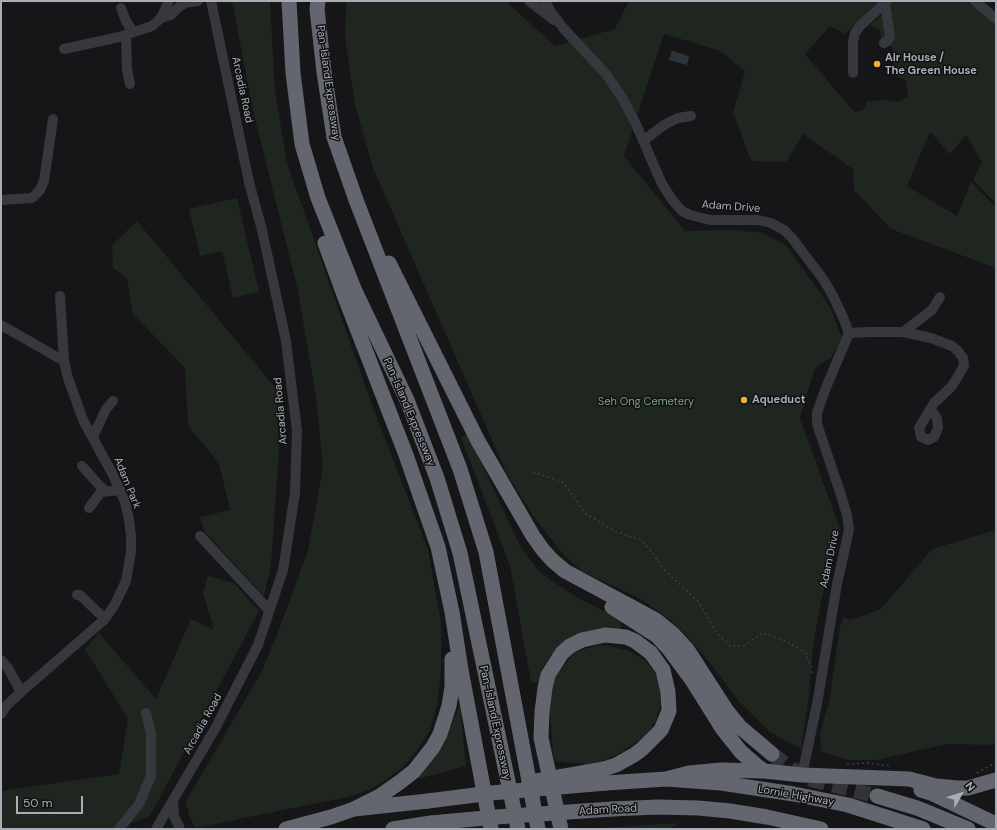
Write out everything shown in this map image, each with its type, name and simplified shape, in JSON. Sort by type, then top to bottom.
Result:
[{"type":"highway","name":"Pan-Island Expressway","points":[[289,1],[293,73],[302,144],[318,198],[355,291],[407,400],[437,478],[460,553],[518,829]]},
{"type":"highway","name":"Pan-Island Expressway","points":[[318,1],[317,9],[324,72],[334,137],[372,244],[460,469],[486,552],[538,829]]},
{"type":"highway","points":[[318,198],[325,242],[406,454],[430,522],[438,547],[452,612],[461,670],[494,823],[453,829]]},
{"type":"highway","points":[[372,244],[382,253],[391,266],[468,422],[533,536],[552,560],[565,571],[656,620],[673,634],[687,649],[727,711],[740,726],[772,754]]},
{"type":"highway","points":[[565,571],[568,578],[586,592],[629,617],[657,636],[669,648],[728,737],[741,752],[756,766],[764,771]]},
{"type":"highway","points":[[286,829],[331,818],[354,809],[380,796],[414,771],[433,747],[440,734],[449,706],[452,687],[452,612]]},
{"type":"highway","points":[[561,829],[541,738],[545,688],[548,675],[562,653],[570,646],[582,640],[605,635],[626,637],[635,641],[651,653],[663,670],[668,692],[669,711],[661,730],[634,756],[616,765],[605,776]]},
{"type":"highway","points":[[354,809],[491,793],[543,779],[605,776],[666,779],[689,773],[707,771],[764,771],[909,779],[936,786],[958,788],[968,788],[996,780]]},
{"type":"highway","name":"Lornie Highway","points":[[666,779],[721,783],[794,794],[848,805],[924,829]]},
{"type":"highway","points":[[897,779],[906,785],[931,793],[996,824]]},
{"type":"highway","points":[[877,796],[917,808],[968,829]]},
{"type":"highway","name":"Adam Road","points":[[393,829],[431,823],[494,823],[612,809],[658,807],[698,808],[730,811],[767,817],[821,829]]},
{"type":"street","points":[[64,49],[130,34],[152,26],[161,18],[169,1]]},
{"type":"street","points":[[161,18],[171,15],[185,3],[198,1]]},
{"type":"street","name":"Arcadia Road","points":[[156,829],[216,727],[258,645],[283,570],[294,500],[297,431],[286,341],[262,230],[249,182],[211,1]]},
{"type":"street","name":"Adam Drive","points":[[529,1],[564,29]]},
{"type":"street","name":"Adam Drive","points":[[545,1],[551,12],[564,29],[606,74],[617,91],[635,122],[662,184],[673,202],[682,211],[690,215],[710,220],[758,220],[771,223],[784,230],[811,263],[832,294],[849,334],[832,369],[817,413],[817,424],[847,515],[849,530],[837,584],[818,696],[802,774]]},
{"type":"street","points":[[975,1],[996,19]]},
{"type":"street","points":[[884,43],[888,41],[890,36],[886,2]]},
{"type":"street","points":[[853,73],[852,58],[855,33],[860,26],[886,2]]},
{"type":"street","points":[[121,8],[130,34],[127,70],[130,84]]},
{"type":"street","points":[[643,141],[664,125],[678,118],[691,116]]},
{"type":"street","points":[[1,200],[32,198],[40,190],[44,181],[53,119]]},
{"type":"street","name":"Adam Park","points":[[1,714],[7,705],[21,692],[105,619],[115,604],[126,581],[132,552],[129,519],[120,490],[83,420],[64,361],[60,296]]},
{"type":"street","points":[[903,332],[932,310],[940,297]]},
{"type":"street","points":[[1,325],[64,361]]},
{"type":"street","points":[[849,334],[869,332],[903,332],[931,338],[952,346],[958,351],[963,358],[964,366],[952,386],[934,403],[930,409]]},
{"type":"street","points":[[93,437],[106,409],[113,401]]},
{"type":"street","points":[[82,466],[106,491]]},
{"type":"street","points":[[89,508],[99,495],[106,491],[120,490]]},
{"type":"street","points":[[200,536],[269,610]]},
{"type":"street","points":[[77,595],[80,595],[105,619]]},
{"type":"street","points":[[1,660],[8,668],[21,692]]},
{"type":"street","points":[[119,829],[139,804],[151,776],[151,734],[146,713]]},
{"type":"street","points":[[173,800],[174,816],[180,829]]},
{"type":"path","points":[[533,472],[563,482],[585,513],[614,531],[641,540],[652,552],[665,571],[698,601],[717,633],[730,646],[743,646],[763,633],[785,641],[805,652],[813,678]]},
{"type":"path","points":[[974,774],[996,762]]},
{"type":"green space","points":[[232,1],[270,1],[275,91],[287,163],[371,402],[428,550],[441,623],[441,672],[437,704],[430,730],[418,749],[404,766],[387,779],[369,790],[348,797],[195,828],[189,815],[186,801],[261,673],[278,632],[308,550],[323,468],[316,397],[297,286],[253,110]]},
{"type":"green space","name":"Seh Ong Cemetery","points":[[346,1],[508,1],[509,4],[555,46],[615,29],[629,1],[879,1],[845,34],[830,26],[805,54],[855,112],[864,110],[867,101],[885,100],[899,102],[908,96],[906,80],[895,76],[892,46],[882,45],[880,31],[870,25],[883,14],[894,1],[966,1],[990,19],[996,26],[996,204],[973,180],[982,162],[966,135],[950,154],[930,132],[907,186],[957,216],[971,182],[996,207],[996,268],[891,229],[854,190],[853,169],[803,134],[786,162],[751,161],[733,112],[745,71],[718,50],[664,34],[624,156],[685,231],[733,230],[763,233],[786,245],[830,307],[842,338],[831,358],[815,368],[800,418],[840,529],[821,601],[813,646],[809,695],[801,749],[770,732],[740,703],[689,638],[668,618],[639,598],[583,572],[564,555],[533,516],[506,472],[373,168],[355,105],[345,38]]},
{"type":"green space","points":[[237,198],[259,292],[233,298],[222,251],[200,256],[189,209]]},
{"type":"green space","points":[[137,221],[278,391],[279,450],[271,565],[264,596],[205,532],[200,517],[230,510],[219,463],[188,426],[185,368],[133,314],[127,278],[113,268],[112,245]]},
{"type":"green space","points":[[468,434],[520,546],[537,569],[552,581],[580,599],[620,619],[621,629],[557,648],[542,668],[538,682],[531,682],[510,566],[461,437]]},
{"type":"green space","points":[[996,530],[996,743],[989,745],[949,744],[877,760],[848,760],[821,751],[820,734],[830,697],[839,632],[843,616],[850,620],[881,609],[932,549]]},
{"type":"green space","points":[[208,576],[234,583],[259,611],[150,816],[114,829],[1,829],[1,791],[119,774],[128,719],[85,649],[99,633],[156,699],[191,619],[214,630],[203,593]]},
{"type":"green space","points":[[604,645],[627,650],[645,660],[659,678],[661,694],[660,707],[655,723],[646,735],[622,752],[606,760],[587,764],[554,761],[550,697],[555,678],[575,652]]},
{"type":"green space","points":[[460,705],[466,766],[418,779],[444,741]]},
{"type":"green space","points":[[678,823],[668,829],[585,829]]},
{"type":"shaded area","points":[[672,51],[689,56],[687,65],[669,60]]},
{"type":"tunnel","points":[[772,754],[795,771],[813,780],[877,796]]},
{"type":"place","name":"Air House / The Green House","points":[[877,64]]},
{"type":"place","name":"Aqueduct","points":[[744,400]]}]
